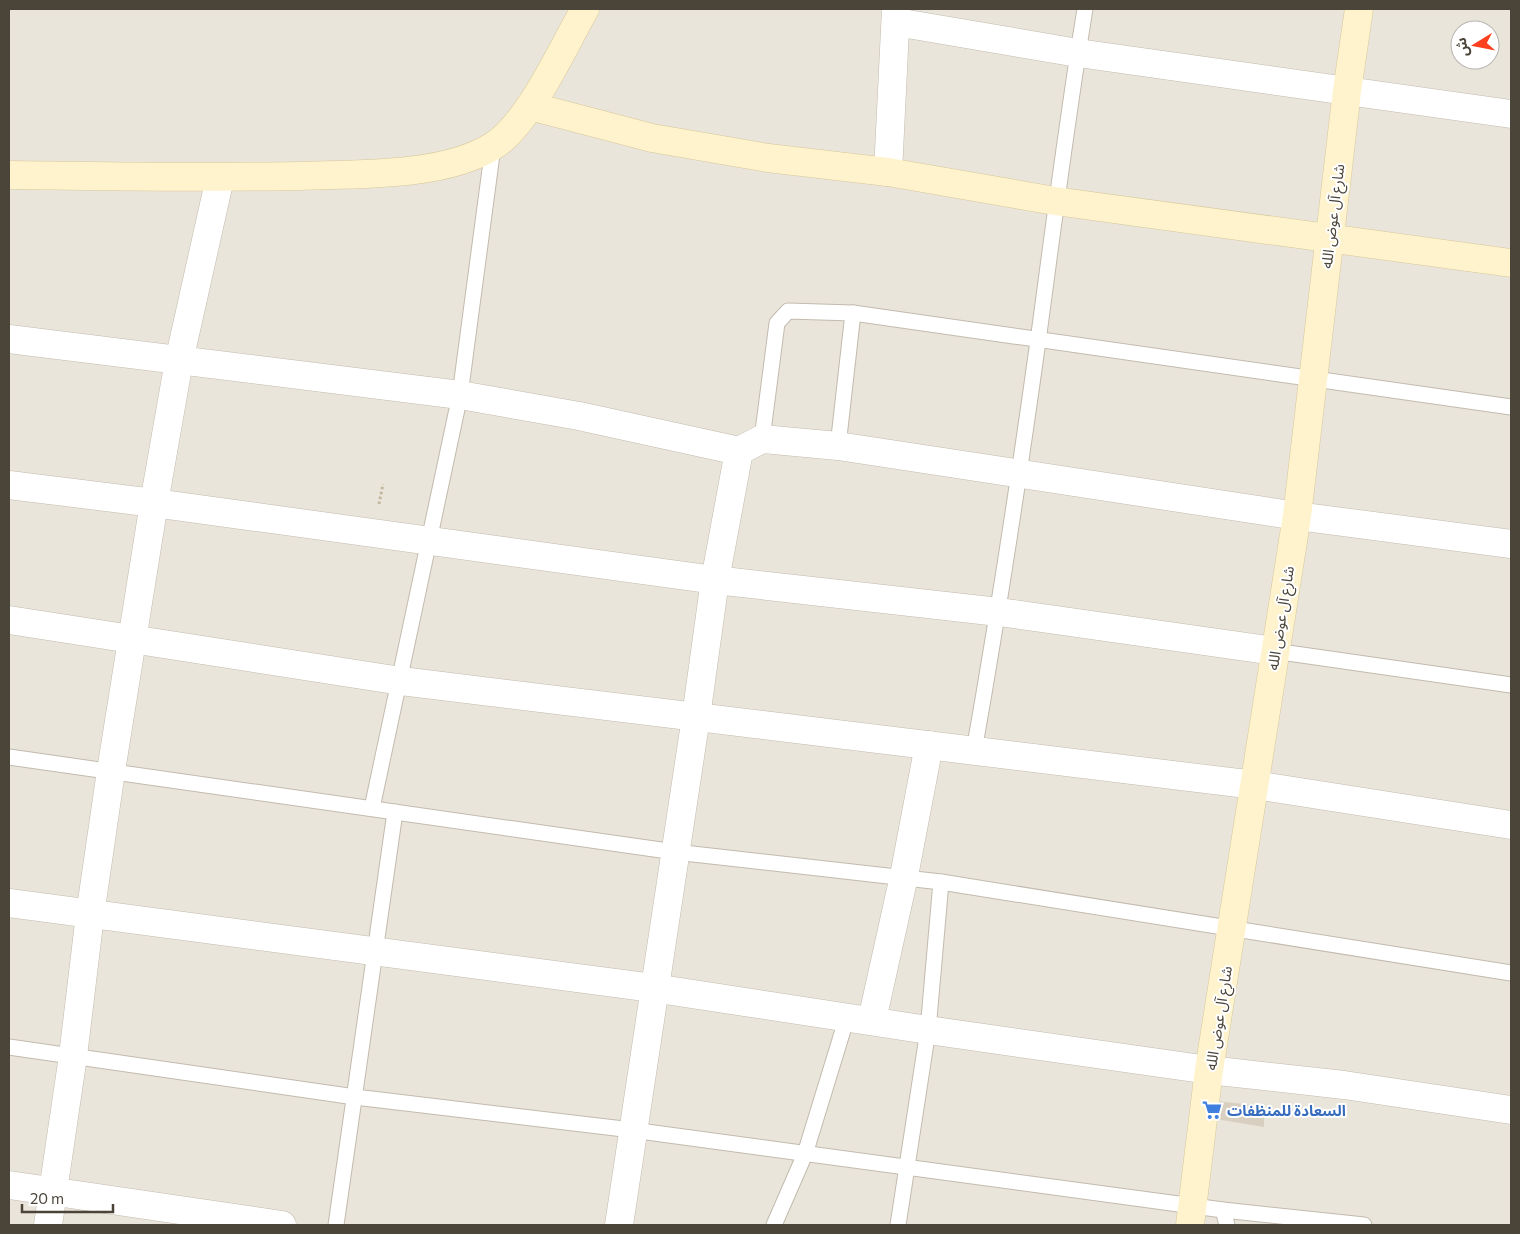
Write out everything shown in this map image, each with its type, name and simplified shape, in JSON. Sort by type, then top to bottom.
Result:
[{"type":"street","points":[[9,175],[220,178],[399,172],[460,160],[493,147],[506,136],[530,106],[585,9]]},
{"type":"street","name":"شارع آل عوض الله","points":[[1191,1215],[1209,1070],[1255,785],[1274,650],[1297,516],[1347,91],[1359,9]]},
{"type":"street","points":[[888,172],[896,16],[1078,53],[1511,114]]},
{"type":"street","points":[[530,106],[652,138],[768,158],[888,172],[1055,201],[1511,263]]},
{"type":"street","points":[[48,1225],[73,1056],[90,915],[154,502],[179,361],[220,178]]},
{"type":"street","points":[[9,339],[460,395],[750,445],[838,446],[1297,516],[1511,544]]},
{"type":"street","points":[[619,1225],[715,580],[750,445]]},
{"type":"street","points":[[9,485],[154,502],[715,580],[999,612],[1274,650]]},
{"type":"street","points":[[9,620],[133,638],[401,682],[1255,785],[1511,825]]},
{"type":"street","points":[[859,1018],[904,876],[929,745]]},
{"type":"street","points":[[9,903],[654,988],[928,1030],[1209,1070],[1344,1085],[1511,1110]]},
{"type":"street","points":[[9,1185],[282,1225]]},
{"type":"lane","points":[[974,751],[999,612],[1038,341],[1055,201],[1085,9]]},
{"type":"lane","points":[[372,808],[401,682],[460,395],[493,147]]},
{"type":"lane","points":[[750,445],[776,323],[788,311],[853,313],[1038,341],[1511,407]]},
{"type":"lane","points":[[838,446],[853,313]]},
{"type":"lane","points":[[1274,650],[1511,685]]},
{"type":"lane","points":[[9,757],[675,852],[904,876],[1233,927],[1511,973]]},
{"type":"lane","points":[[336,1225],[374,952],[396,812]]},
{"type":"lane","points":[[898,1225],[928,1030],[941,882]]},
{"type":"lane","points":[[774,1225],[805,1154],[859,1018]]},
{"type":"lane","points":[[9,1047],[355,1098],[632,1130],[906,1168],[1191,1215],[1223,1210],[1364,1225]]},
{"type":"lane","points":[[1223,1210],[1227,1225]]},
{"type":"shaded area","points":[[9,9],[1511,9],[1511,1225],[9,1225]]},
{"type":"building","points":[[1206,1100],[1264,1106],[1264,1127],[1203,1117]]},
{"type":"place","name":"السعادة للمنظفات","points":[[1212,1110]]}]
